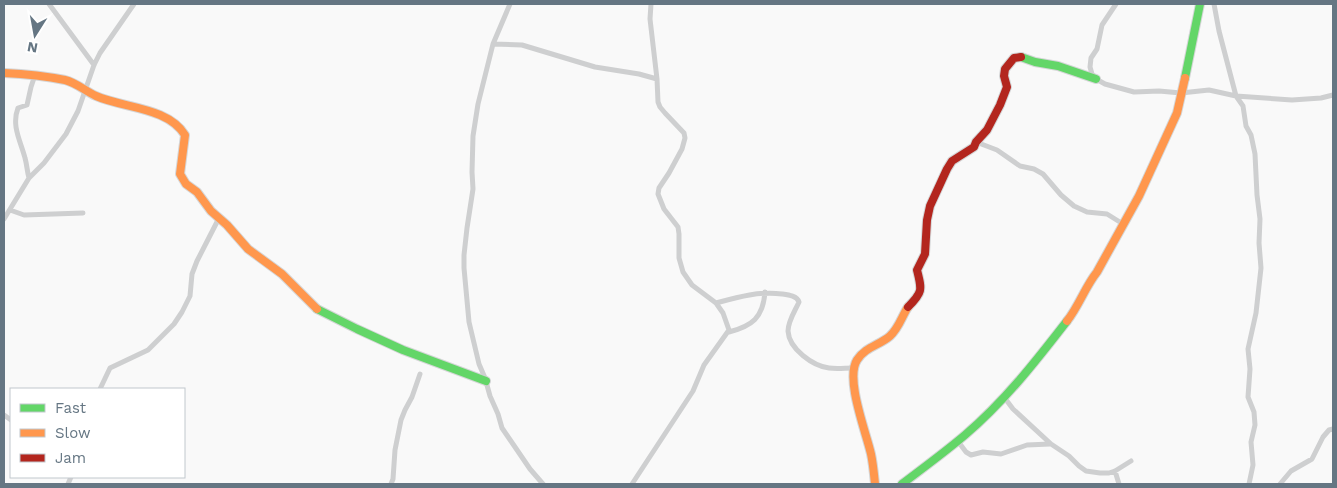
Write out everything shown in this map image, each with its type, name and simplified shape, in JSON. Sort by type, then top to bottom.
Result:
[{"type":"street","points":[[49,4],[94,65]]},
{"type":"street","points":[[4,219],[29,178],[44,163],[66,134],[78,111],[88,79],[100,53],[134,4]]},
{"type":"street","points":[[510,4],[493,44],[473,130],[473,189],[464,255],[466,302],[479,364],[502,428],[530,469],[543,484]]},
{"type":"street","points":[[650,4],[658,102],[686,138],[669,173],[659,188],[658,194],[664,209],[678,227],[679,258],[683,272],[692,285],[716,303],[726,320],[730,329],[729,332]]},
{"type":"street","points":[[1096,80],[1090,67],[1091,58],[1097,49],[1102,25],[1116,4]]},
{"type":"street","points":[[902,484],[957,440],[1004,398],[1043,352],[1072,313],[1139,196],[1179,109],[1200,4]]},
{"type":"street","points":[[1214,4],[1218,31],[1236,96],[1243,106],[1245,121],[1252,135],[1260,219],[1261,268],[1256,296],[1256,313],[1248,349],[1250,369],[1248,398],[1254,412],[1255,425],[1251,442],[1253,459],[1249,484]]},
{"type":"street","points":[[493,44],[522,45],[589,65],[657,79]]},
{"type":"street","points":[[875,484],[871,454],[855,393],[853,368],[863,352],[890,336],[902,320],[907,308],[919,296],[921,286],[917,270],[924,254],[926,220],[930,206],[947,169],[957,157],[974,147],[987,130],[1007,88],[1004,76],[1005,69],[1014,58],[1020,57],[1058,66],[1105,84],[1134,92],[1208,90],[1236,96],[1295,100],[1321,98],[1333,94]]},
{"type":"street","points":[[4,74],[35,75],[75,83],[95,96],[162,115],[171,120],[182,130],[185,137],[180,177],[197,192],[211,211],[248,249],[282,274],[316,308],[403,350],[486,380]]},
{"type":"street","points":[[29,178],[26,161],[17,137],[16,116],[18,108],[28,105],[35,75]]},
{"type":"street","points":[[75,83],[84,82],[88,79]]},
{"type":"street","points":[[976,142],[997,150],[1020,166],[1034,169],[1043,174],[1061,196],[1074,206],[1087,212],[1107,214],[1123,224]]},
{"type":"street","points":[[10,210],[24,215],[83,213]]},
{"type":"street","points":[[100,388],[110,368],[148,350],[174,324],[190,296],[192,274],[219,218]]},
{"type":"street","points":[[716,303],[764,292],[796,297],[798,305],[788,332],[795,348],[816,364],[828,368],[853,368]]},
{"type":"street","points":[[632,484],[692,391],[704,365],[729,332],[748,326],[757,318],[763,306],[764,292]]},
{"type":"street","points":[[391,484],[402,420],[420,374]]},
{"type":"street","points":[[1004,398],[1013,409],[1051,444],[1090,472],[1104,474],[1115,471],[1131,460]]},
{"type":"street","points":[[1280,484],[1291,471],[1312,459],[1323,437],[1329,430],[1333,429]]},
{"type":"street","points":[[957,440],[966,452],[971,455],[983,452],[1001,454],[1027,445],[1051,444]]},
{"type":"street","points":[[1115,471],[1119,484]]},
{"type":"traffic: fast","points":[[1185,78],[1200,4]]},
{"type":"traffic: fast","points":[[1021,57],[1035,62],[1058,66],[1096,79]]},
{"type":"traffic: fast","points":[[317,309],[403,350],[486,381]]},
{"type":"traffic: fast","points":[[902,484],[957,441],[993,409],[1067,321]]},
{"type":"traffic: slow","points":[[4,73],[35,75],[65,80],[96,96],[168,119],[185,135],[180,174],[186,184],[197,192],[211,211],[227,225],[248,249],[282,274],[317,309]]},
{"type":"traffic: slow","points":[[1067,321],[1097,272],[1139,196],[1177,113],[1185,78]]},
{"type":"traffic: slow","points":[[875,484],[871,454],[855,392],[854,369],[857,360],[864,352],[893,333],[908,307]]},
{"type":"traffic: jam","points":[[908,307],[920,290],[917,270],[925,254],[927,220],[930,206],[952,161],[974,147],[987,130],[1007,87],[1004,76],[1005,69],[1014,58],[1021,57]]}]
